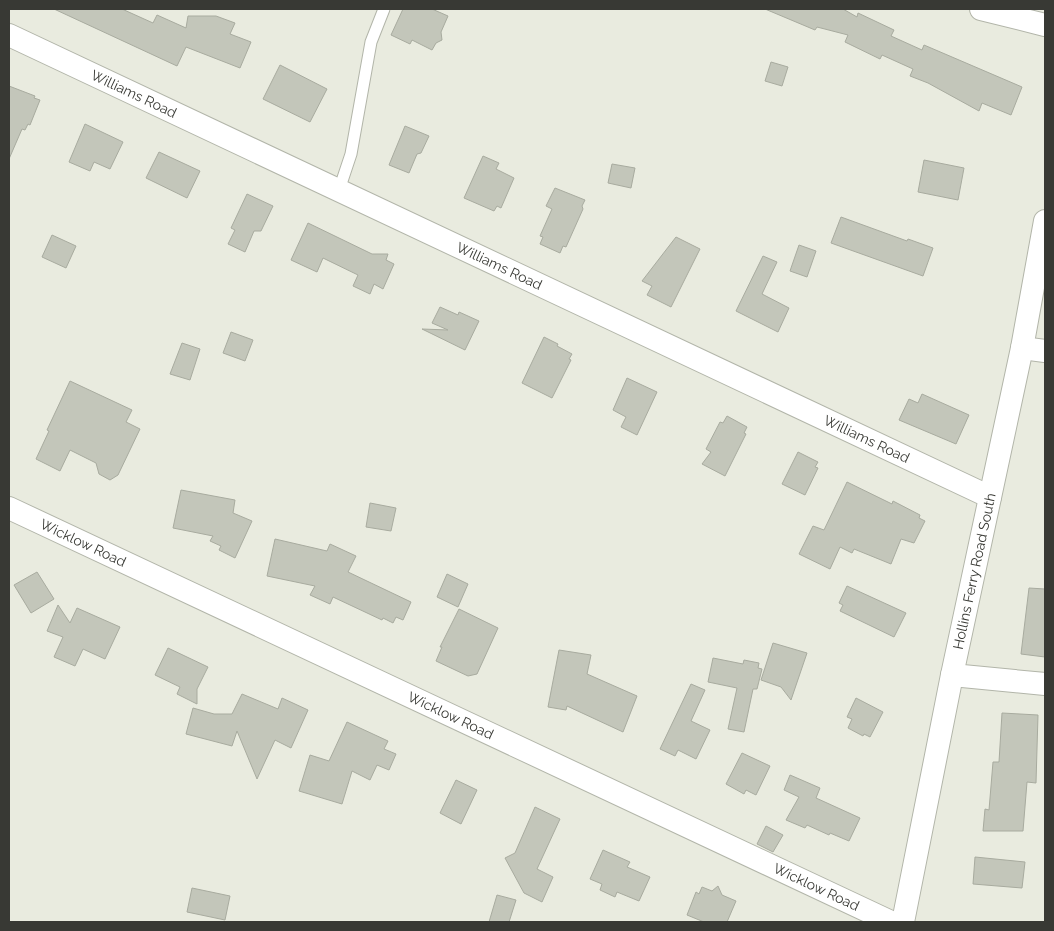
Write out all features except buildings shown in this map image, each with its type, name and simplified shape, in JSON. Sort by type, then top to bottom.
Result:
[{"type":"street","points":[[981,9],[1045,25]]},
{"type":"street","name":"Williams Road","points":[[9,35],[990,497]]},
{"type":"street","name":"Hollins Ferry Road South","points":[[903,922],[952,675],[1022,348],[1045,221]]},
{"type":"street","points":[[1022,348],[1045,351]]},
{"type":"street","name":"Wicklow Road","points":[[9,508],[891,922]]},
{"type":"street","points":[[952,675],[1045,684]]},
{"type":"lane","points":[[339,190],[350,154],[371,42],[384,9]]}]
